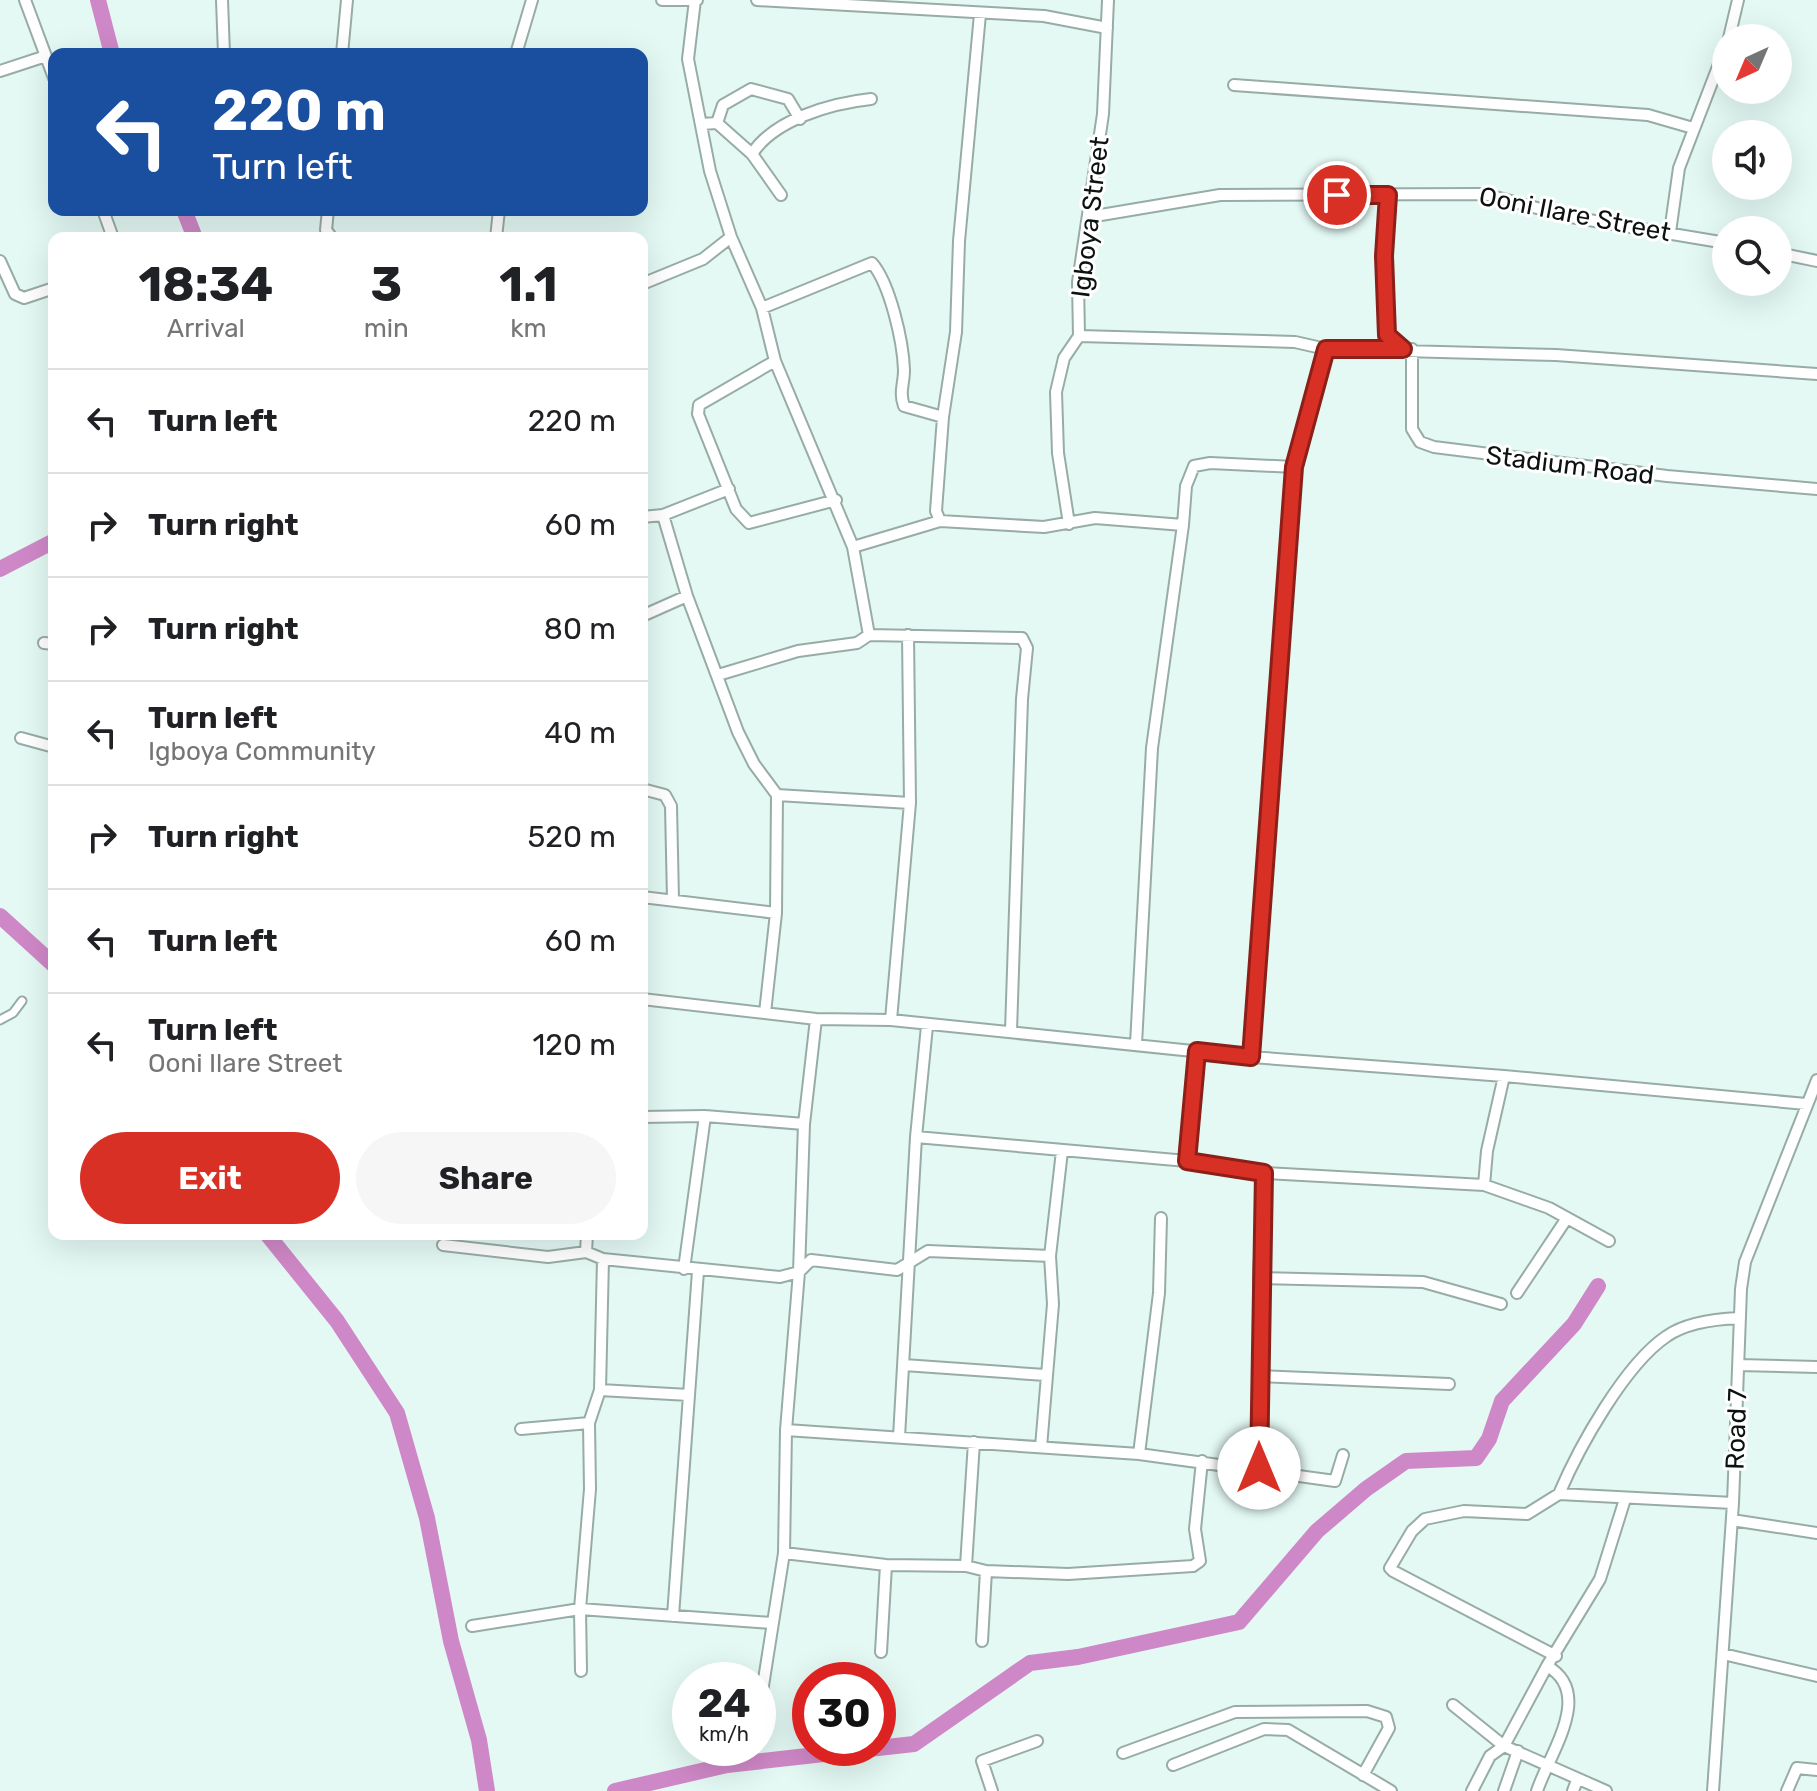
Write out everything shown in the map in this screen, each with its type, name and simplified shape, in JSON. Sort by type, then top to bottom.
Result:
[{"type":"street","points":[[25,0],[48,62]]},
{"type":"street","points":[[222,0],[224,48]]},
{"type":"street","points":[[343,48],[347,0]]},
{"type":"street","points":[[518,48],[532,0]]},
{"type":"street","points":[[662,0],[696,0],[688,59],[710,171],[731,237],[762,308],[775,361],[836,500],[853,547],[869,635]]},
{"type":"street","points":[[757,0],[1044,16],[1107,28]]},
{"type":"street","name":"Igboya Street","points":[[1069,524],[1058,453],[1056,392],[1064,358],[1079,336],[1078,282],[1103,114],[1108,0]]},
{"type":"street","points":[[1732,24],[1738,0]]},
{"type":"street","points":[[940,521],[936,511],[943,417],[956,332],[959,241],[980,14]]},
{"type":"street","points":[[0,71],[46,56]]},
{"type":"street","points":[[1670,232],[1677,175],[1712,81]]},
{"type":"street","points":[[1234,85],[1648,115],[1693,128]]},
{"type":"street","points":[[717,123],[723,105],[751,89],[788,99],[800,119]]},
{"type":"street","points":[[752,154],[771,136],[814,110],[871,99]]},
{"type":"street","points":[[701,124],[717,123],[752,154],[781,195]]},
{"type":"street","name":"Ooni Ilare Street","points":[[1089,217],[1220,195],[1484,194],[1571,217],[1712,240]]},
{"type":"street","points":[[1388,195],[1384,256],[1387,335],[1407,349]]},
{"type":"street","points":[[648,282],[703,259],[731,237]]},
{"type":"street","points":[[1792,256],[1817,261]]},
{"type":"street","points":[[0,261],[15,294],[24,298],[48,290]]},
{"type":"street","points":[[762,308],[872,263],[884,281],[894,318],[904,368],[900,394],[904,406],[943,417]]},
{"type":"street","points":[[1079,336],[1295,342],[1326,349],[1407,349],[1817,374]]},
{"type":"street","points":[[1251,1057],[1294,467],[1326,349]]},
{"type":"street","name":"Stadium Road","points":[[1407,349],[1412,429],[1420,442],[1434,447],[1755,486],[1817,489]]},
{"type":"street","points":[[775,361],[699,405],[698,414],[736,509],[749,523],[836,500]]},
{"type":"street","points":[[1136,1044],[1152,748],[1186,486],[1194,466],[1210,463],[1294,467]]},
{"type":"street","points":[[648,516],[663,515],[729,489]]},
{"type":"street","points":[[663,515],[687,596],[738,732],[754,764],[777,795],[776,913],[765,1013]]},
{"type":"street","points":[[853,547],[940,521],[1044,527],[1095,518],[1183,525]]},
{"type":"street","points":[[648,613],[687,596]]},
{"type":"street","points":[[718,675],[798,651],[857,643],[869,635],[1022,638],[1027,648],[1022,699],[1011,1031]]},
{"type":"street","points":[[891,1020],[910,803],[908,635]]},
{"type":"street","points":[[21,738],[48,745]]},
{"type":"street","points":[[648,791],[665,795],[671,806],[673,900]]},
{"type":"street","points":[[777,795],[910,803]]},
{"type":"street","points":[[648,898],[776,913]]},
{"type":"street","points":[[648,1000],[816,1019],[891,1020],[1251,1057],[1504,1076],[1806,1104]]},
{"type":"street","points":[[0,1020],[13,1013],[22,1001]]},
{"type":"street","points":[[766,1662],[784,1553],[786,1430],[799,1272],[804,1124],[816,1019]]},
{"type":"street","points":[[899,1437],[916,1137],[927,1026]]},
{"type":"street","points":[[1187,1161],[1197,1051]]},
{"type":"street","points":[[1484,1185],[1487,1151],[1504,1076]]},
{"type":"street","name":"Road 7","points":[[1713,1791],[1733,1503],[1739,1318],[1745,1262],[1817,1080]]},
{"type":"street","points":[[648,1117],[705,1116],[804,1124]]},
{"type":"street","points":[[684,1269],[705,1116]]},
{"type":"street","points":[[916,1137],[1187,1161],[1264,1173],[1484,1185],[1567,1218],[1609,1241]]},
{"type":"street","points":[[1041,1447],[1053,1304],[1050,1256],[1062,1151]]},
{"type":"street","points":[[1259,1468],[1259,1278],[1264,1173]]},
{"type":"street","points":[[1139,1454],[1159,1293],[1161,1218]]},
{"type":"street","points":[[1517,1293],[1567,1218]]},
{"type":"street","points":[[586,1252],[587,1240]]},
{"type":"street","points":[[443,1245],[548,1257],[586,1252],[603,1259],[780,1277],[799,1272],[811,1260],[897,1270],[928,1251],[1050,1256]]},
{"type":"street","points":[[581,1671],[580,1609],[590,1489],[589,1423],[600,1390],[603,1259]]},
{"type":"street","points":[[673,1616],[698,1271]]},
{"type":"street","points":[[1259,1278],[1423,1282],[1501,1304]]},
{"type":"street","points":[[1556,1656],[1390,1568],[1412,1531],[1425,1519],[1464,1511],[1527,1514],[1559,1494],[1578,1450],[1646,1353],[1670,1334],[1717,1319],[1739,1318]]},
{"type":"street","points":[[904,1365],[1045,1375]]},
{"type":"street","points":[[1739,1365],[1817,1367]]},
{"type":"street","points":[[1259,1376],[1449,1384]]},
{"type":"street","points":[[600,1390],[689,1395]]},
{"type":"street","points":[[521,1429],[589,1423]]},
{"type":"street","points":[[786,1430],[1139,1454],[1259,1468],[1335,1481],[1343,1455]]},
{"type":"street","points":[[966,1566],[974,1442]]},
{"type":"street","points":[[784,1553],[886,1565],[966,1566],[986,1571],[1068,1574],[1193,1566],[1200,1561],[1201,1554],[1195,1529],[1202,1461]]},
{"type":"street","points":[[1559,1494],[1733,1503]]},
{"type":"street","points":[[1472,1791],[1490,1756],[1504,1746],[1547,1666],[1556,1656],[1600,1579],[1625,1499]]},
{"type":"street","points":[[1732,1520],[1817,1533]]},
{"type":"street","points":[[881,1652],[886,1565]]},
{"type":"street","points":[[982,1641],[986,1571]]},
{"type":"street","points":[[472,1626],[580,1609],[771,1623]]},
{"type":"street","points":[[1723,1654],[1817,1676]]},
{"type":"street","points":[[1537,1791],[1569,1714],[1569,1693],[1563,1679],[1547,1666]]},
{"type":"street","points":[[1453,1705],[1504,1746],[1605,1791]]},
{"type":"street","points":[[1123,1753],[1235,1712],[1315,1708],[1367,1711],[1386,1717],[1389,1728],[1363,1775]]},
{"type":"street","points":[[1173,1765],[1264,1729],[1288,1730],[1391,1791]]},
{"type":"street","points":[[992,1791],[982,1761],[1037,1741]]},
{"type":"street","points":[[1504,1791],[1518,1751]]},
{"type":"street","points":[[1787,1791],[1797,1768],[1817,1770]]},
{"type":"street","points":[[1573,1791],[1577,1780]]},
{"type":"waterway","points":[[98,0],[110,48]]},
{"type":"waterway","points":[[186,216],[193,232]]},
{"type":"waterway","points":[[0,569],[48,544]]},
{"type":"waterway","points":[[0,916],[48,960]]},
{"type":"waterway","points":[[272,1240],[337,1321],[397,1413],[427,1518],[451,1641],[479,1740],[487,1791]]},
{"type":"waterway","points":[[896,1746],[914,1744],[1030,1663],[1078,1657],[1239,1622],[1317,1531],[1366,1489],[1406,1461],[1476,1458],[1489,1439],[1502,1401],[1574,1324],[1598,1286]]},
{"type":"waterway","points":[[615,1791],[727,1765],[792,1758]]},
{"type":"route","points":[[1259,1468],[1259,1278],[1264,1173],[1187,1161],[1197,1051],[1251,1057],[1294,467],[1326,349],[1403,349],[1387,335],[1384,256],[1388,195],[1337,195]]}]
